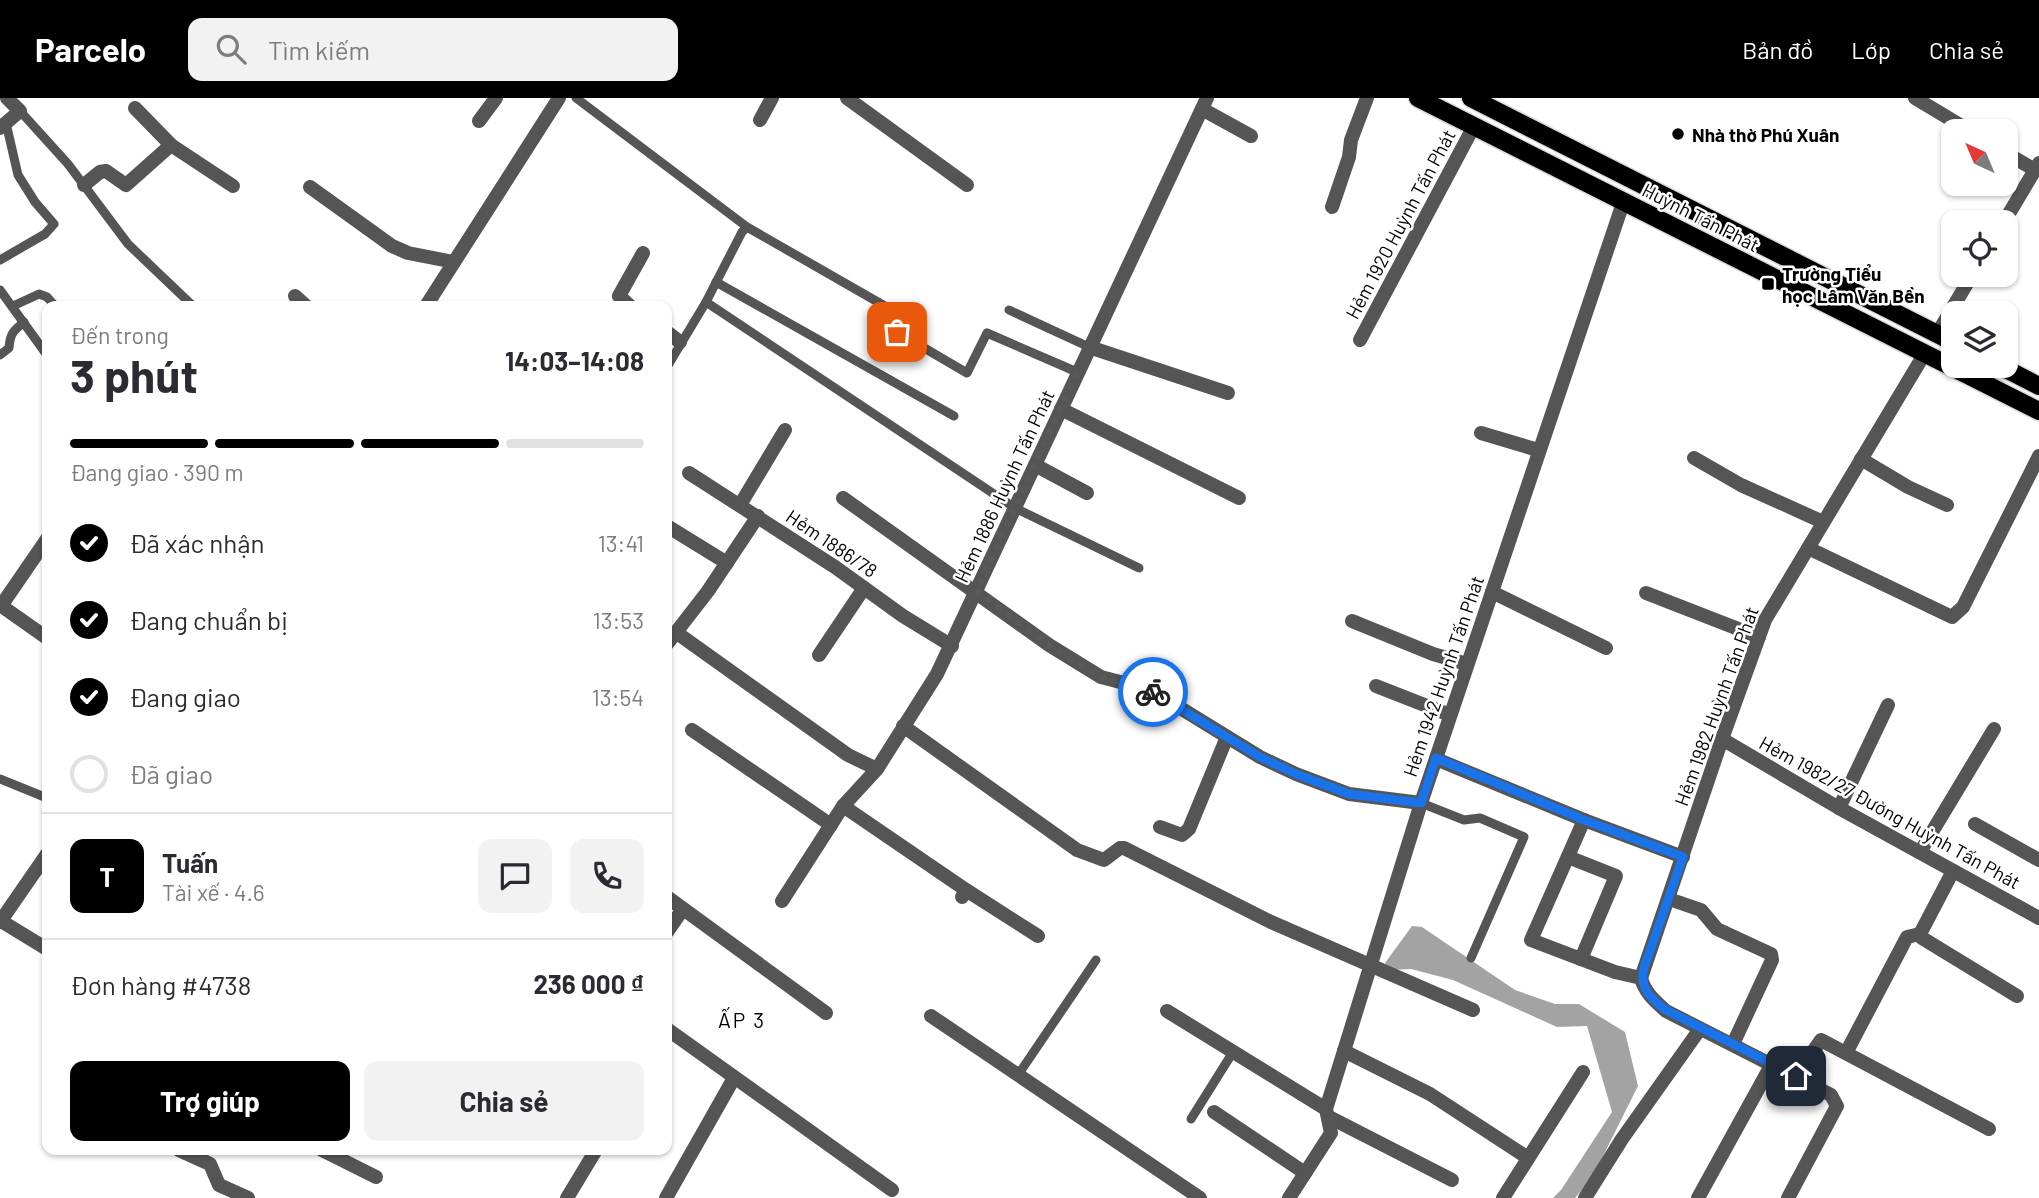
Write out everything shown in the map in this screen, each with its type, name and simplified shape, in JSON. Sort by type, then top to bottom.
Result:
[{"type":"main road","name":"Huỳnh Tấn Phát","points":[[1418,98],[2039,411]]},
{"type":"main road","name":"Huỳnh Tấn Phát","points":[[1481,100],[1941,336]]},
{"type":"main road","points":[[1474,126],[1481,100]]},
{"type":"main road","points":[[2018,375],[2039,386]]},
{"type":"street","points":[[3,125],[20,111],[7,98]]},
{"type":"street","points":[[479,121],[496,98]]},
{"type":"street","points":[[429,301],[559,98]]},
{"type":"street","points":[[760,120],[772,98]]},
{"type":"street","points":[[847,98],[967,185]]},
{"type":"street","points":[[1332,207],[1349,157],[1351,140],[1367,98]]},
{"type":"street","points":[[1915,98],[1950,119]]},
{"type":"street","points":[[1205,104],[1251,136]]},
{"type":"street","name":"Hẻm 1886 Huỳnh Tấn Phát","points":[[782,901],[843,806],[877,769],[952,646],[1077,372],[1205,104]]},
{"type":"street","points":[[135,108],[171,145],[233,186]]},
{"type":"street","name":"Hẻm 1920 Huỳnh Tấn Phát","points":[[1360,340],[1474,126]]},
{"type":"street","points":[[84,186],[100,172],[106,171],[126,185],[171,145]]},
{"type":"street","points":[[2011,210],[2037,167],[2018,158]]},
{"type":"street","points":[[310,187],[392,246],[408,253],[454,262]]},
{"type":"street","name":"Hẻm 1942 Huỳnh Tấn Phát","points":[[1289,1198],[1331,1133],[1327,1113],[1421,803],[1623,200]]},
{"type":"street","points":[[624,301],[619,296],[643,253]]},
{"type":"street","points":[[672,336],[680,342]]},
{"type":"street","points":[[1089,347],[1228,393]]},
{"type":"street","name":"Hẻm 1982 Huỳnh Tấn Phát","points":[[1642,978],[1765,620],[1925,353]]},
{"type":"street","points":[[1061,409],[1239,498]]},
{"type":"street","points":[[740,505],[785,430]]},
{"type":"street","points":[[1481,433],[1538,450]]},
{"type":"street","points":[[1808,548],[1952,617],[1963,607],[2039,456]]},
{"type":"street","points":[[1694,458],[1741,485],[1823,522]]},
{"type":"street","points":[[1861,459],[1908,487],[1947,505]]},
{"type":"street","points":[[1035,465],[1087,494]]},
{"type":"street","name":"Hẻm 1886/78","points":[[689,473],[952,646]]},
{"type":"street","points":[[843,498],[977,591],[1049,645],[1101,677],[1145,688],[1272,763],[1349,794],[1421,803]]},
{"type":"street","points":[[758,516],[672,638],[848,755],[877,769]]},
{"type":"street","points":[[672,529],[727,563]]},
{"type":"street","points":[[42,547],[1,605],[42,634]]},
{"type":"street","points":[[819,655],[864,588]]},
{"type":"street","points":[[1492,592],[1606,648]]},
{"type":"street","points":[[1646,593],[1759,637]]},
{"type":"street","points":[[1352,621],[1433,654],[1467,664]]},
{"type":"street","points":[[1376,685],[1450,715]]},
{"type":"street","points":[[1839,808],[1888,705]]},
{"type":"street","points":[[903,726],[1077,850],[1104,860],[1124,848],[1271,922],[1474,1010]]},
{"type":"street","points":[[1920,852],[1994,729]]},
{"type":"street","points":[[692,730],[831,825]]},
{"type":"street","points":[[1160,827],[1182,835],[1189,829],[1227,737]]},
{"type":"street","name":"Hẻm 1982/27 Đường Huỳnh Tấn Phát","points":[[1722,739],[1839,808],[2039,918]]},
{"type":"street","points":[[1436,758],[1584,820],[1683,857]]},
{"type":"street","points":[[843,806],[964,893],[1038,936]]},
{"type":"street","points":[[1584,820],[1531,940],[1615,972],[1642,978],[1643,987],[1653,1000],[1700,1029],[1831,1095],[1837,1106],[1788,1198]]},
{"type":"street","points":[[1975,824],[2039,860]]},
{"type":"street","points":[[1568,858],[1616,876],[1581,959]]},
{"type":"street","points":[[42,861],[0,922],[42,946]]},
{"type":"street","points":[[1846,1053],[1907,937],[1920,934],[1953,870]]},
{"type":"street","points":[[1669,899],[1701,910],[1717,929],[1771,954],[1772,960],[1733,1044]]},
{"type":"street","points":[[672,901],[826,1013]]},
{"type":"street","points":[[672,925],[683,909]]},
{"type":"street","points":[[1920,934],[1925,941],[2017,996]]},
{"type":"street","points":[[1167,1011],[1327,1113],[1452,1180]]},
{"type":"street","points":[[931,1016],[1200,1198]]},
{"type":"street","points":[[1585,1198],[1622,1139],[1700,1029]]},
{"type":"street","points":[[672,1034],[892,1190]]},
{"type":"street","points":[[1796,1076],[1821,1040],[1989,1129]]},
{"type":"street","points":[[1344,1051],[1430,1094],[1528,1158]]},
{"type":"street","points":[[1698,1198],[1772,1064]]},
{"type":"street","points":[[1503,1198],[1583,1072]]},
{"type":"street","points":[[666,1198],[734,1077]]},
{"type":"street","points":[[1214,1112],[1305,1173]]},
{"type":"street","points":[[190,1155],[210,1164],[219,1185],[248,1198]]},
{"type":"street","points":[[336,1155],[376,1177]]},
{"type":"street","points":[[567,1198],[593,1155]]},
{"type":"lane","points":[[576,98],[747,227],[897,313]]},
{"type":"lane","points":[[20,111],[68,164],[128,244],[188,301]]},
{"type":"lane","points":[[0,260],[44,234],[54,224],[18,175],[3,125]]},
{"type":"lane","points":[[672,357],[747,227]]},
{"type":"lane","points":[[716,282],[954,416]]},
{"type":"lane","points":[[0,290],[42,348]]},
{"type":"lane","points":[[13,306],[39,294],[51,301]]},
{"type":"lane","points":[[706,302],[1015,508],[1139,568]]},
{"type":"lane","points":[[1009,310],[1089,347]]},
{"type":"lane","points":[[0,355],[9,348],[12,331],[24,322]]},
{"type":"lane","points":[[897,332],[967,373],[988,333],[1077,372]]},
{"type":"lane","points":[[0,779],[42,796]]},
{"type":"lane","points":[[1421,803],[1464,820],[1480,818],[1524,837],[1471,958]]},
{"type":"lane","points":[[1018,1075],[1096,960]]},
{"type":"lane","points":[[1191,1119],[1233,1052]]},
{"type":"shaded area","points":[[1412,926],[1422,927],[1515,990],[1555,1004],[1579,1004],[1625,1032],[1638,1086],[1592,1178],[1575,1198],[1553,1198],[1612,1112],[1587,1026],[1557,1027],[1453,980],[1411,969],[1389,970],[1385,963]]},
{"type":"way so far","points":[[897,332],[967,373],[988,333],[1077,372],[977,591],[1049,645],[1101,677],[1153,692]]},
{"type":"place","name":"Nhà thờ Phú Xuân","points":[[1678,134]]},
{"type":"place","name":"Trường Tiểu học Lâm Văn Bền","points":[[1768,284]]},
{"type":"district","name":"ẤP 3","points":[[742,1019]]},
{"type":"route","points":[[1153,692],[1260,757],[1349,794],[1421,803],[1436,758],[1584,820],[1683,857],[1644,968],[1643,987],[1653,1000],[1666,1010],[1796,1076]]}]
